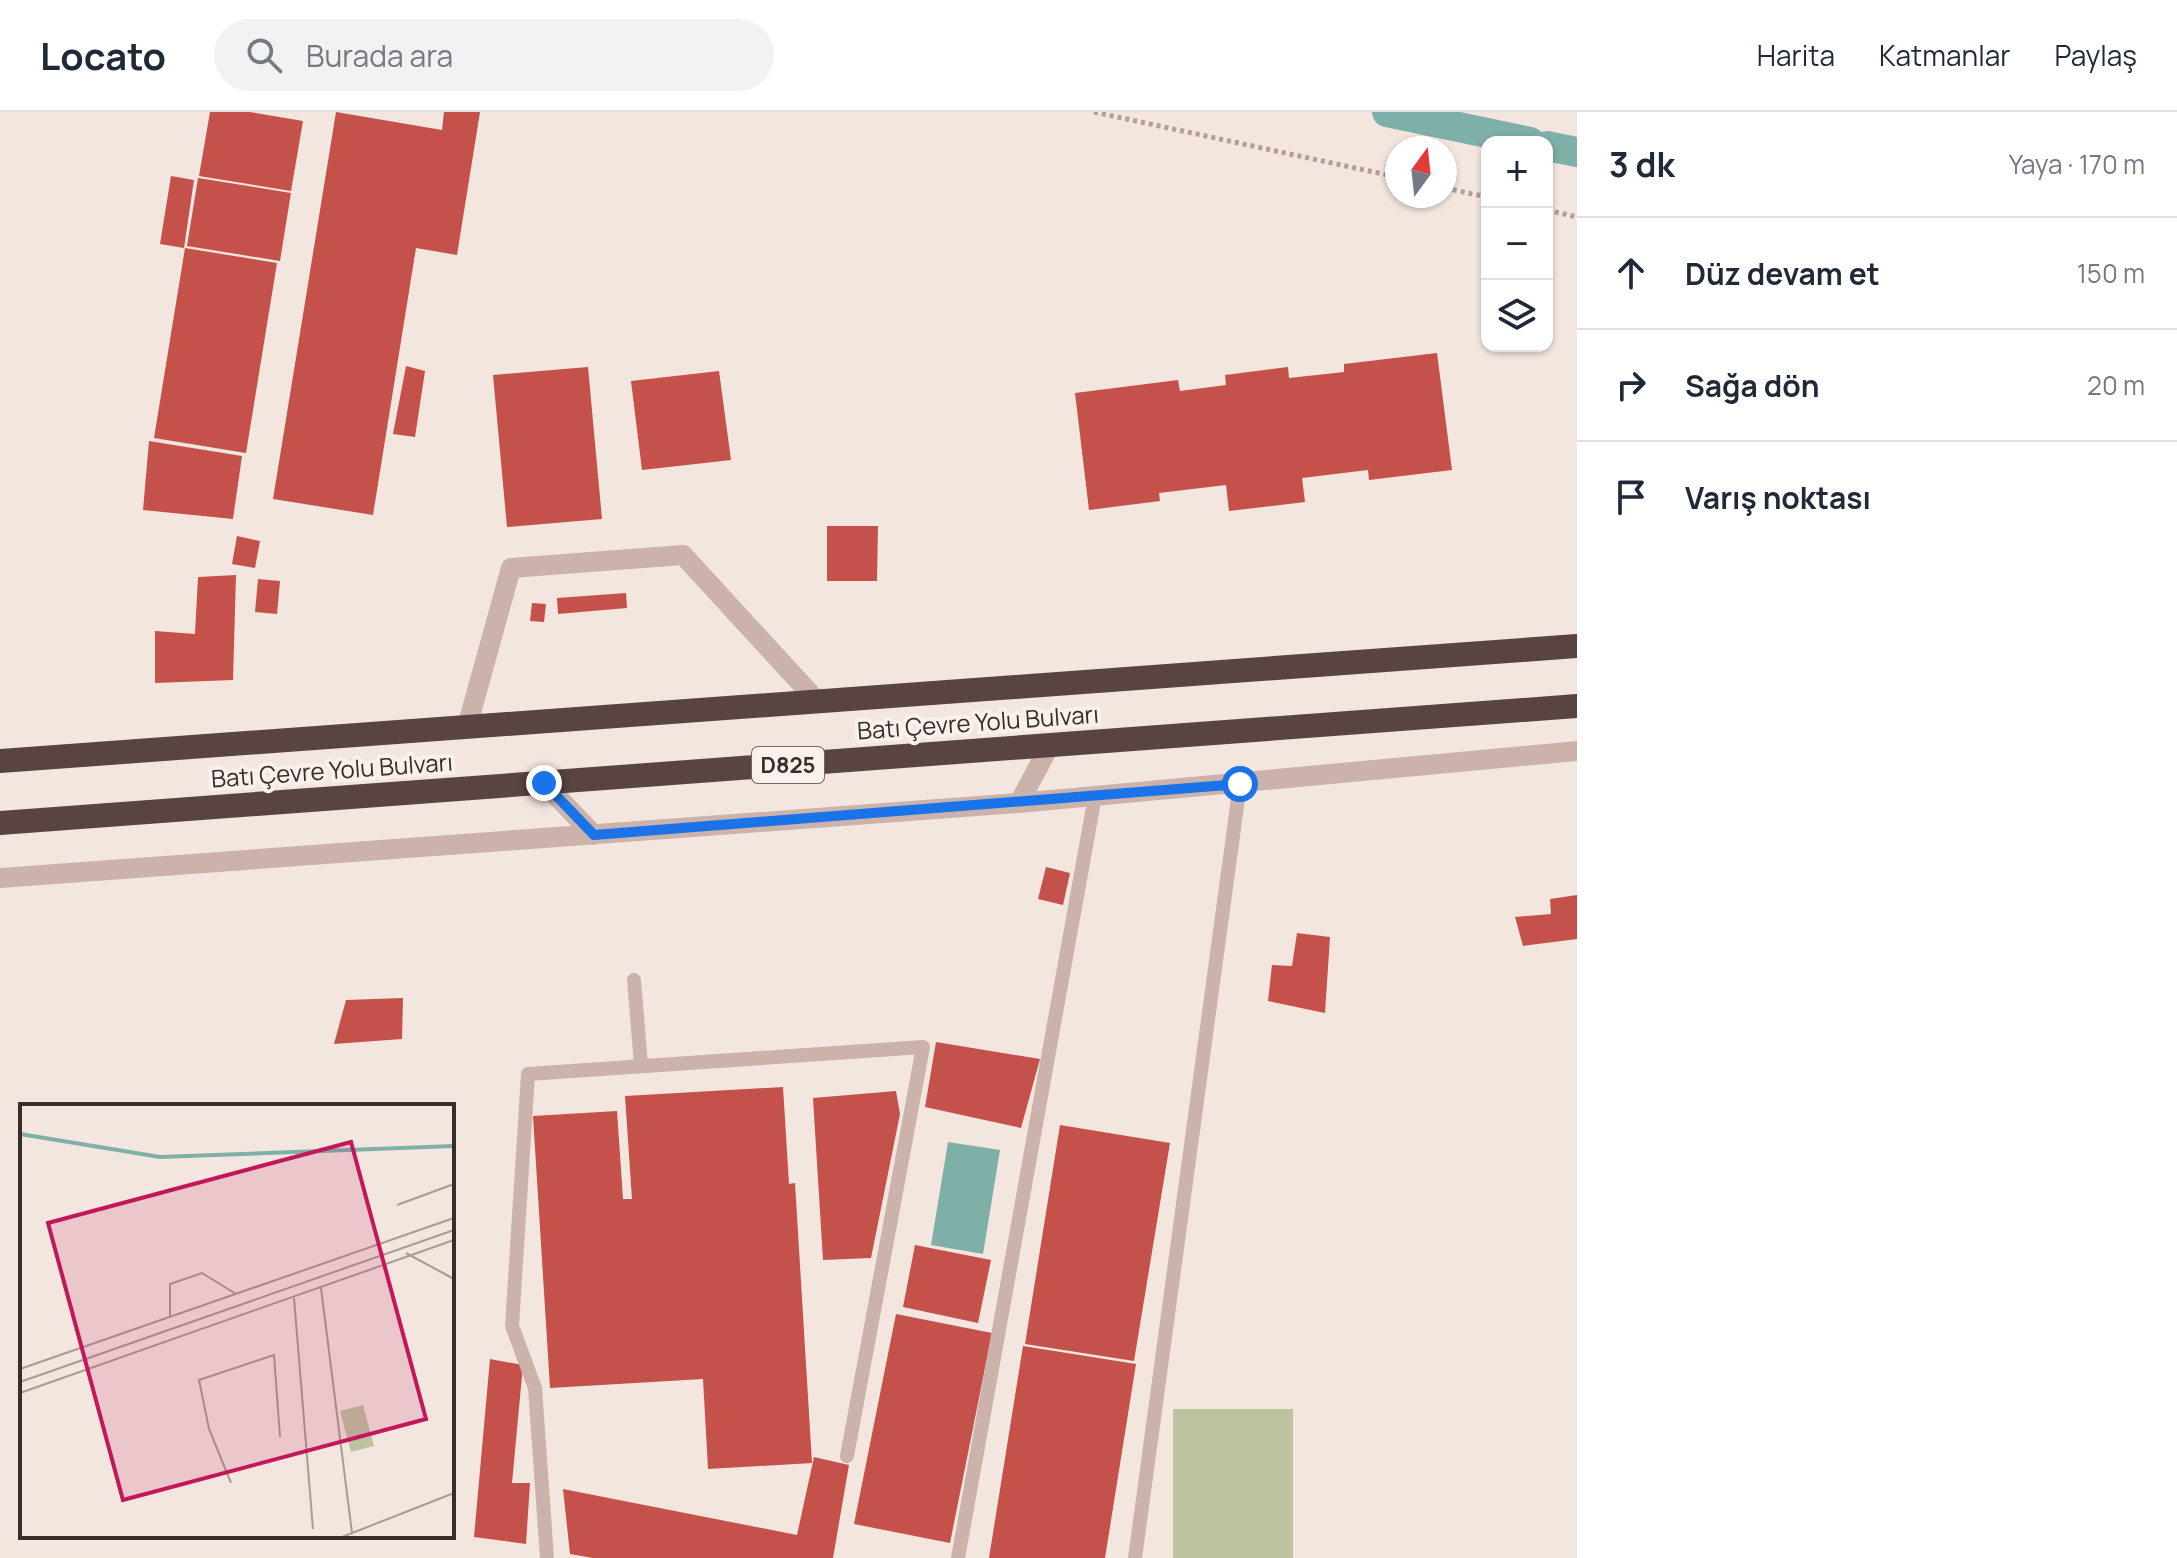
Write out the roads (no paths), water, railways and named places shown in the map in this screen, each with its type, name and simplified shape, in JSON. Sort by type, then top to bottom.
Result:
[{"type":"highway","name":"Batı Çevre Yolu Bulvarı","points":[[0,761],[1577,646]]},
{"type":"highway","name":"Batı Çevre Yolu Bulvarı","points":[[0,823],[1577,706]]},
{"type":"street","points":[[467,727],[511,568],[683,555],[818,702]]},
{"type":"street","points":[[1019,803],[1050,745]]},
{"type":"street","points":[[0,878],[1019,803],[1577,751]]},
{"type":"street","points":[[544,783],[594,835]]},
{"type":"lane","points":[[1135,1558],[1240,784]]},
{"type":"lane","points":[[958,1558],[1095,796]]},
{"type":"lane","points":[[634,980],[641,1065]]},
{"type":"lane","points":[[547,1558],[535,1388],[512,1326],[528,1074],[923,1047],[847,1456]]},
{"type":"water","points":[[948,1142],[1000,1150],[983,1254],[931,1245]]},
{"type":"waterway","points":[[1387,112],[1501,136]]},
{"type":"waterway","points":[[1553,147],[1577,152]]}]
